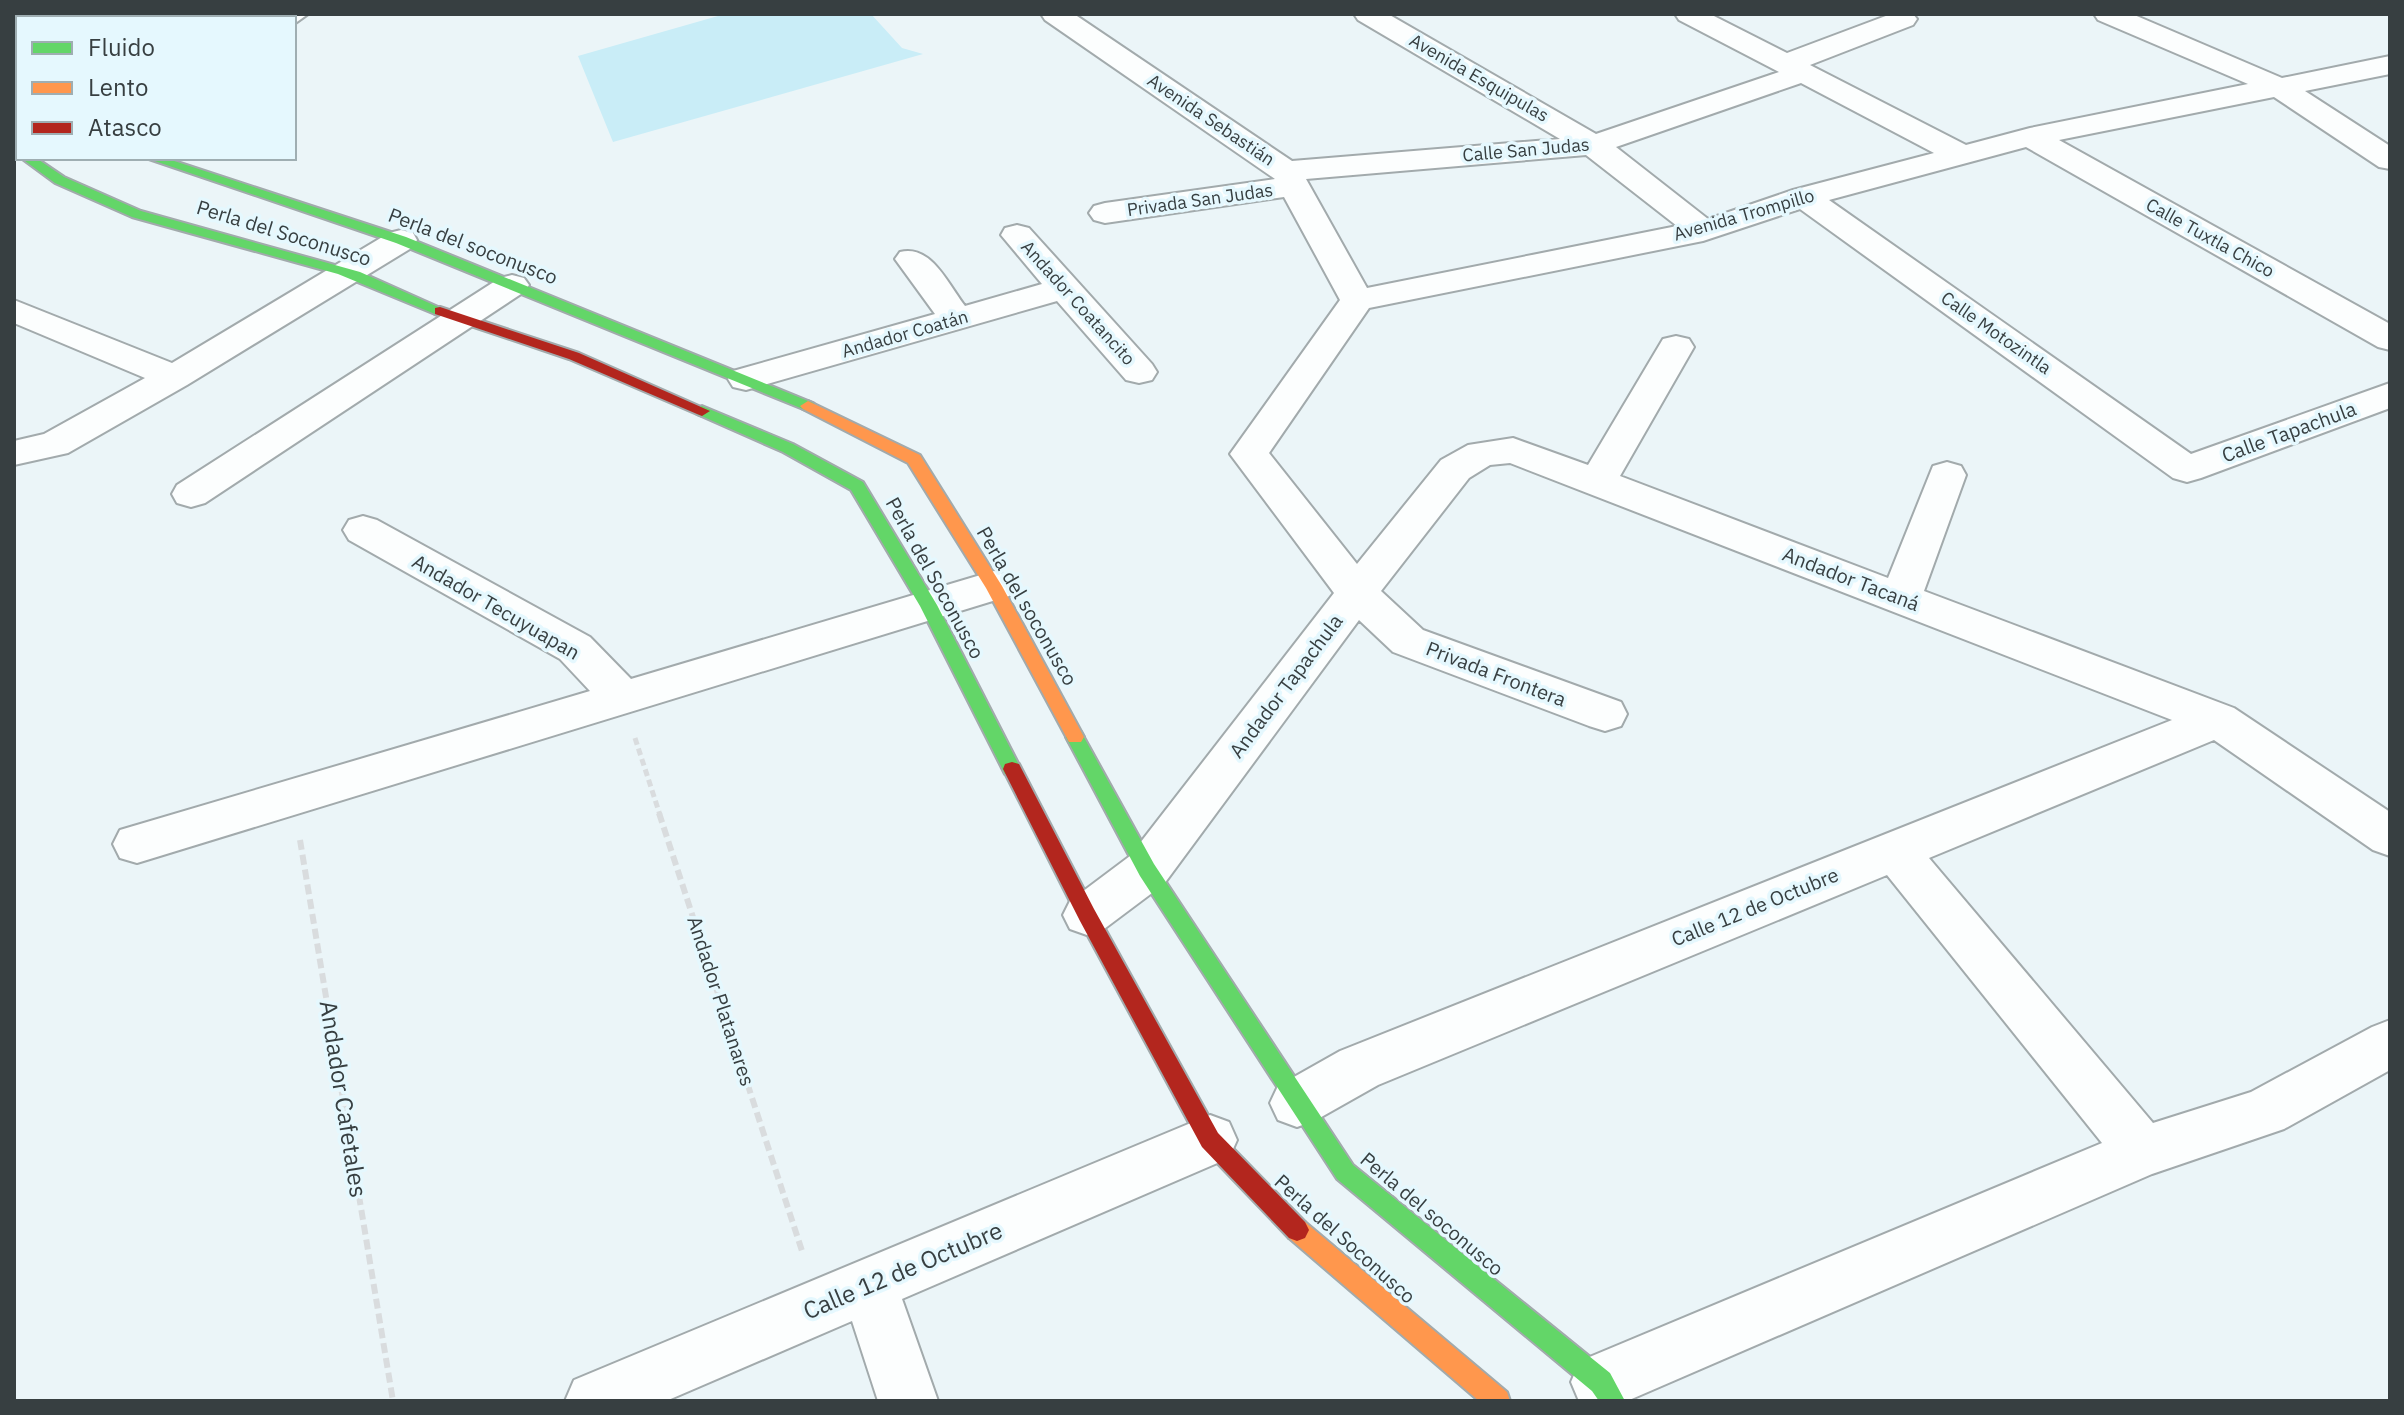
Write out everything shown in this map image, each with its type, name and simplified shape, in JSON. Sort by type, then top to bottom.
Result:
[{"type":"main road","name":"Perla del Soconusco","points":[[30,160],[42,170],[121,209],[347,272],[460,319],[574,356],[788,448],[857,486],[928,605],[1087,915],[1210,1140],[1285,1220],[1498,1401]]},
{"type":"main road","name":"Perla del soconusco","points":[[157,160],[401,240],[746,379],[832,416],[914,459],[994,586],[1147,870],[1345,1172],[1607,1391]]},
{"type":"street","name":"Avenida Sebastián","points":[[1055,14],[1291,179],[1357,300]]},
{"type":"street","name":"Avenida Esquipulas","points":[[1368,14],[1593,145],[1703,231]]},
{"type":"street","points":[[1689,14],[1964,156]]},
{"type":"street","points":[[2108,14],[2277,86],[2390,160]]},
{"type":"street","name":"Calle San Judas","points":[[1291,179],[1593,145],[1795,68],[1903,19]]},
{"type":"street","name":"Avenida Trompillo","points":[[1357,300],[1703,231],[1804,197],[2030,137],[2388,63]]},
{"type":"street","name":"Calle Tuxtla Chico","points":[[2030,137],[2390,339]]},
{"type":"street","name":"Privada San Judas","points":[[1105,213],[1291,179]]},
{"type":"street","name":"Calle Motozintla","points":[[1804,197],[2187,469]]},
{"type":"street","name":"Andador Coatancito","points":[[1017,235],[1139,372]]},
{"type":"street","points":[[14,453],[55,444],[174,377],[401,240]]},
{"type":"street","points":[[912,259],[957,319]]},
{"type":"street","points":[[191,494],[512,285]]},
{"type":"street","name":"Andador Coatán","points":[[746,379],[1065,288]]},
{"type":"street","points":[[1357,300],[1249,454],[1357,593]]},
{"type":"street","points":[[14,310],[174,377]]},
{"type":"street","points":[[1597,482],[1676,347]]},
{"type":"street","name":"Calle Tapachula","points":[[2187,469],[2390,395]]},
{"type":"street","name":"Andador Tacaná","points":[[1481,454],[1513,450],[2218,720],[2390,837]]},
{"type":"street","name":"Andador Tapachula","points":[[1087,915],[1147,870],[1455,469],[1481,454]]},
{"type":"street","points":[[1901,598],[1947,475]]},
{"type":"street","name":"Andador Tecuyuapan","points":[[363,530],[575,648],[621,696]]},
{"type":"street","points":[[137,844],[994,586]]},
{"type":"street","name":"Privada Frontera","points":[[1357,593],[1408,641],[1605,714]]},
{"type":"street","name":"Calle 12 de Octubre","points":[[1297,1103],[1359,1068],[2218,720]]},
{"type":"street","points":[[1895,851],[2143,1152]]},
{"type":"street","points":[[1607,1391],[2143,1152],[2265,1112],[2390,1043]]},
{"type":"street","name":"Calle 12 de Octubre","points":[[595,1401],[1210,1140]]},
{"type":"street","points":[[845,1296],[908,1401]]},
{"type":"path","name":"Andador Platanares","points":[[621,696],[845,1296]]},
{"type":"path","name":"Andador Cafetales","points":[[293,796],[393,1401]]},
{"type":"shaded area","points":[[725,14],[871,14],[902,48],[923,54],[613,142],[578,56]]},
{"type":"traffic: fast","points":[[30,160],[60,180],[137,214],[343,271],[440,311]]},
{"type":"traffic: fast","points":[[158,160],[401,240],[808,406]]},
{"type":"traffic: fast","points":[[702,411],[788,448],[857,486],[928,605],[1012,769]]},
{"type":"traffic: fast","points":[[1075,737],[1147,870],[1345,1172],[1601,1382],[1613,1401]]},
{"type":"traffic: slow","points":[[808,406],[914,459],[994,586],[1075,737]]},
{"type":"traffic: slow","points":[[1297,1230],[1498,1401]]},
{"type":"traffic: jam","points":[[440,311],[574,356],[702,411]]},
{"type":"traffic: jam","points":[[1012,769],[1087,915],[1210,1140],[1297,1230]]}]
